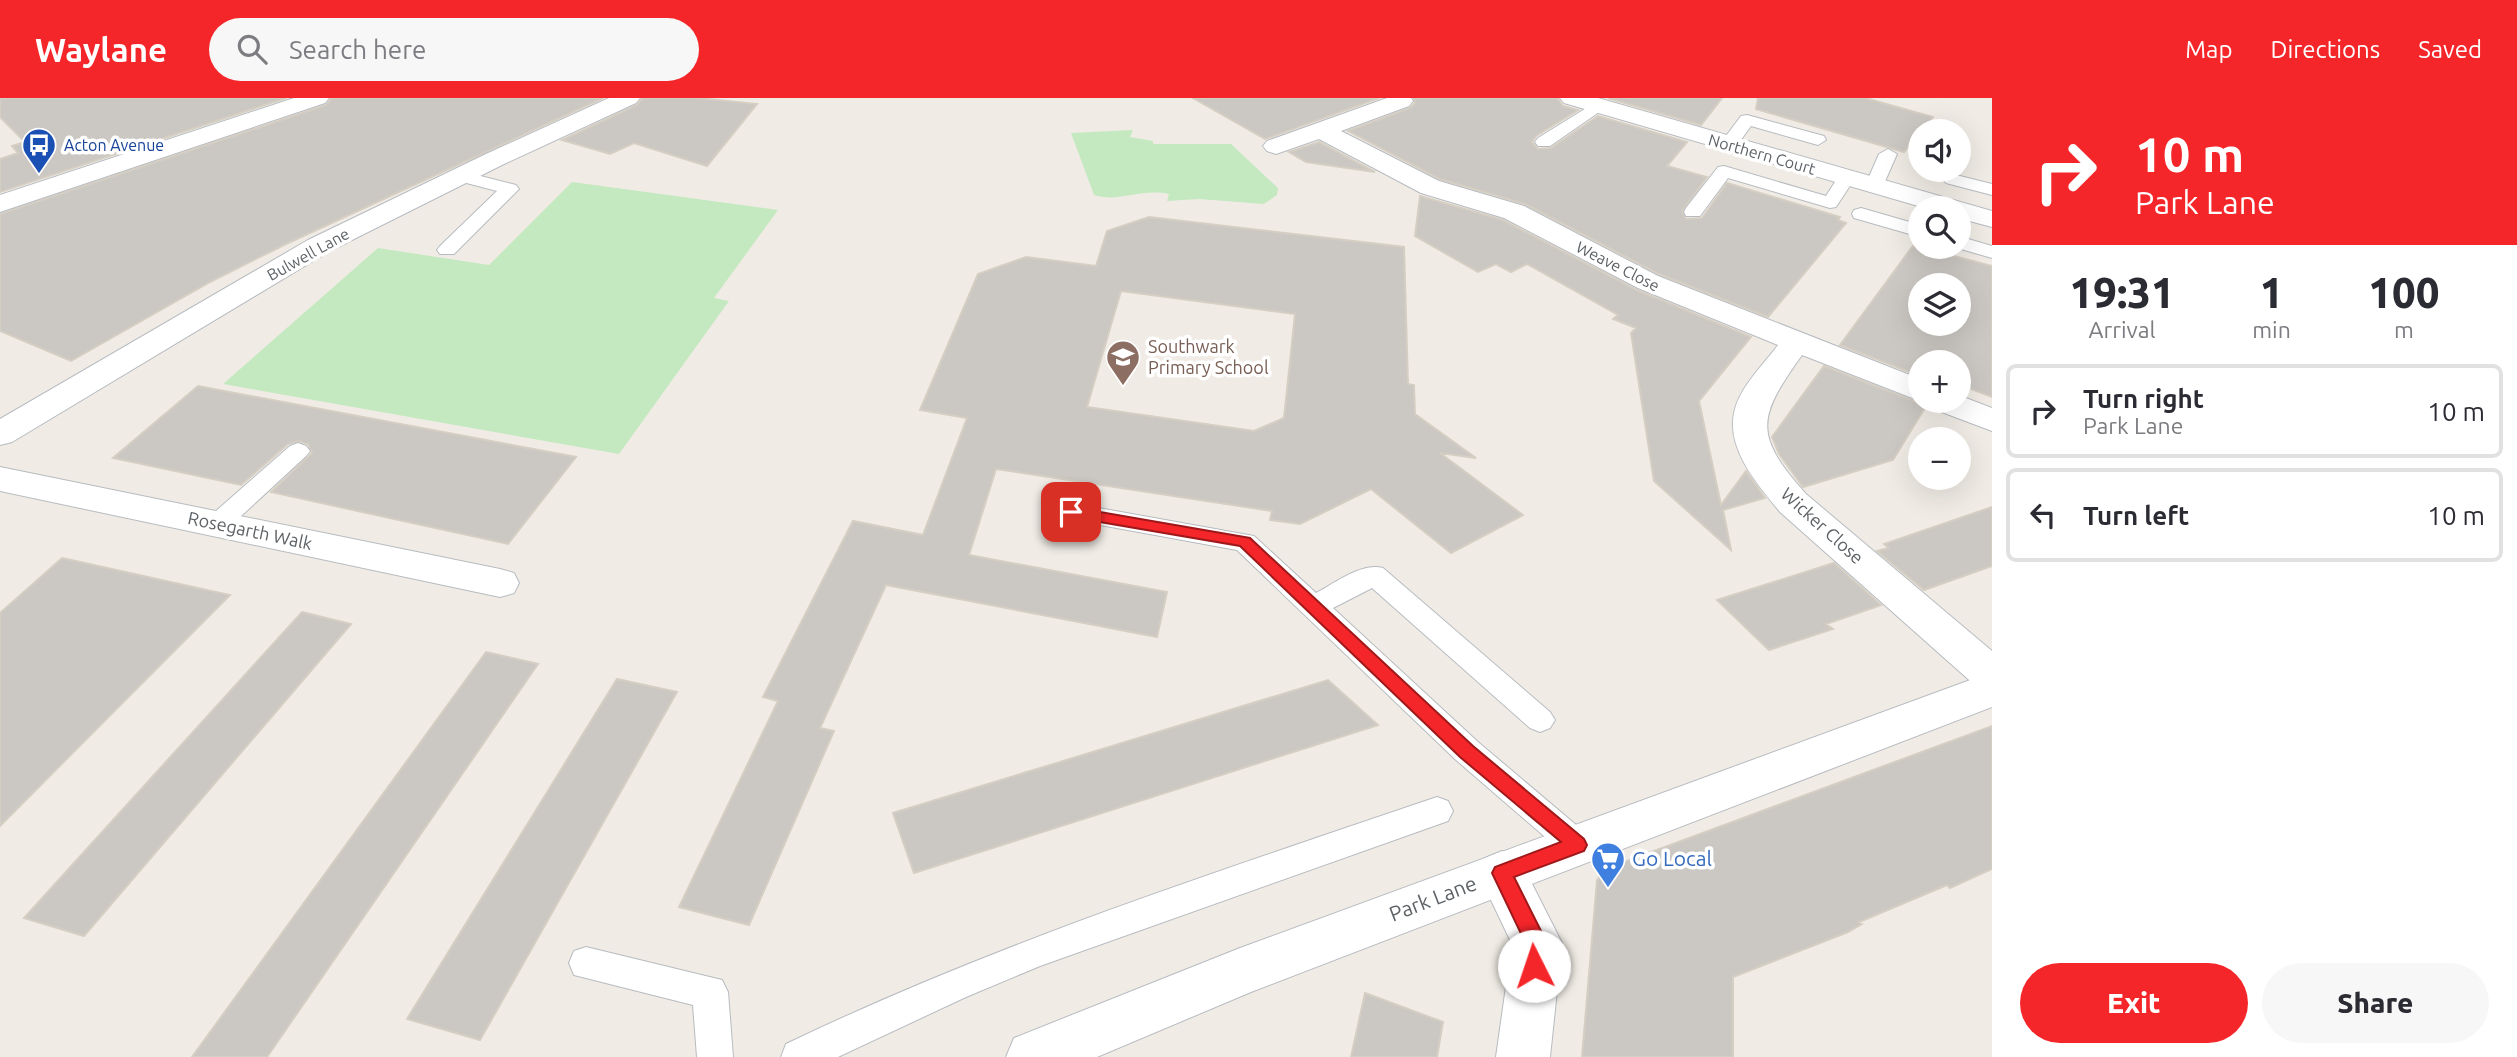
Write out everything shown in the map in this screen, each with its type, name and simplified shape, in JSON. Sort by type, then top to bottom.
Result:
[{"type":"street","points":[[1,202],[317,98]]},
{"type":"street","name":"Bulwell Lane","points":[[0,433],[318,246],[628,98]]},
{"type":"street","name":"Northern Court","points":[[1572,98],[1909,196]]},
{"type":"street","points":[[1276,146],[1401,100]]},
{"type":"street","name":"Weave Close","points":[[1321,130],[1430,187],[1514,212],[1648,282],[1908,386]]},
{"type":"street","points":[[1971,213],[1992,219]]},
{"type":"street","name":"Wicker Close","points":[[1796,342],[1751,409],[1752,437],[1767,473],[1793,503],[1992,675]]},
{"type":"street","points":[[1971,412],[1992,420]]},
{"type":"street","name":"Rosegarth Walk","points":[[0,479],[500,583]]},
{"type":"street","name":"Park Lane","points":[[1033,1057],[1240,971],[1992,690]]},
{"type":"street","points":[[1502,873],[1536,943],[1523,1057]]},
{"type":"lane","points":[[1544,142],[1596,107]]},
{"type":"lane","points":[[1729,144],[1747,120],[1818,140]]},
{"type":"lane","points":[[1874,186],[1888,154]]},
{"type":"lane","points":[[1693,212],[1724,171],[1830,203],[1846,178]]},
{"type":"lane","points":[[447,250],[510,189],[461,176]]},
{"type":"lane","points":[[1963,182],[1992,190]]},
{"type":"lane","points":[[1861,214],[1908,228]]},
{"type":"lane","points":[[1971,246],[1992,252]]},
{"type":"lane","points":[[217,524],[298,451]]},
{"type":"lane","points":[[1071,512],[1245,542],[1466,751],[1577,845]]},
{"type":"lane","points":[[1314,606],[1374,575],[1540,720]]},
{"type":"lane","points":[[799,1057],[873,1019],[1025,955],[1437,811]]},
{"type":"lane","points":[[586,963],[710,992],[715,1057]]},
{"type":"green space","points":[[1133,130],[1130,137],[1153,141],[1153,144],[1231,144],[1278,188],[1277,195],[1264,204],[1199,199],[1167,201],[1169,194],[1159,193],[1112,197],[1094,195],[1071,133]]},
{"type":"green space","points":[[572,182],[778,210],[714,298],[729,301],[619,454],[223,384],[378,248],[489,265]]},
{"type":"building","points":[[0,98],[286,98],[0,192],[0,159],[18,153],[12,146],[25,142],[0,117]]},
{"type":"building","points":[[332,98],[603,98],[286,244],[210,282],[71,361],[0,331],[0,214],[326,105]]},
{"type":"building","points":[[643,98],[698,98],[757,104],[707,166],[634,143],[610,154],[562,140],[637,105]]},
{"type":"building","points":[[1193,98],[1379,98],[1265,139]]},
{"type":"building","points":[[1414,98],[1557,98],[1563,106],[1578,110],[1536,136],[1532,142],[1538,149],[1551,148],[1598,116],[1687,142],[1667,166],[1707,177],[1682,211],[1686,219],[1702,218],[1727,183],[1840,217],[1838,220],[1846,223],[1768,317],[1659,274],[1525,204],[1440,179],[1348,131],[1410,108],[1415,103]]},
{"type":"building","points":[[1608,98],[1722,98],[1701,125]]},
{"type":"building","points":[[1758,98],[1865,98],[1933,117],[1908,119],[1908,147],[1904,152],[1756,109]]},
{"type":"building","points":[[1319,142],[1375,172],[1306,162],[1289,152]]},
{"type":"building","points":[[1420,196],[1503,220],[1637,290],[1751,337],[1699,401],[1721,505],[1746,471],[1765,498],[1723,510],[1731,550],[1654,481],[1631,333],[1636,328],[1613,319],[1618,315],[1527,264],[1511,272],[1496,264],[1478,272],[1415,236]]},
{"type":"building","points":[[1149,217],[1404,247],[1408,384],[1414,385],[1415,414],[1476,458],[1440,453],[1523,515],[1451,553],[1371,489],[1300,524],[1270,520],[1272,511],[996,469],[969,555],[1167,592],[1157,637],[886,585],[820,728],[834,731],[749,925],[679,907],[778,701],[763,697],[853,521],[923,535],[967,418],[920,410],[978,274],[1026,257],[1096,266],[1107,231]],"holes":[[[1121,291],[1295,314],[1284,418],[1254,431],[1087,407]]]},
{"type":"building","points":[[1908,253],[1908,259],[1965,259],[1992,266],[1992,397],[1971,389],[1971,350],[1908,350],[1908,371],[1840,345]]},
{"type":"building","points":[[1824,366],[1908,399],[1908,413],[1922,413],[1913,427],[1908,427],[1908,435],[1893,460],[1803,487],[1779,454],[1772,437]]},
{"type":"building","points":[[198,386],[576,457],[508,544],[271,492],[312,453],[308,444],[299,441],[288,444],[241,485],[113,458]]},
{"type":"building","points":[[1992,507],[1992,566],[1924,590],[1877,551],[1889,548],[1884,544]]},
{"type":"building","points":[[62,558],[230,595],[0,826],[0,613]]},
{"type":"building","points":[[1834,563],[1881,605],[1826,624],[1833,629],[1769,650],[1717,600]]},
{"type":"building","points":[[302,612],[351,624],[84,936],[24,918]]},
{"type":"building","points":[[486,652],[538,664],[267,1057],[192,1057]]},
{"type":"building","points":[[617,679],[677,692],[480,1040],[407,1019]]},
{"type":"building","points":[[1328,680],[1378,725],[914,873],[893,813]]},
{"type":"building","points":[[1992,726],[1992,869],[1950,888],[1947,885],[1859,922],[1862,924],[1848,932],[1733,977],[1733,1057],[1582,1057],[1597,880],[1605,869]]},
{"type":"building","points":[[1365,993],[1443,1022],[1437,1057],[1351,1057]]},
{"type":"place","name":"Acton Avenue","points":[[39,175]]},
{"type":"place","name":"Southwark Primary School","points":[[1123,387]]},
{"type":"place","name":"Go Local","points":[[1608,889]]},
{"type":"route","points":[[1071,512],[1245,542],[1466,751],[1577,845],[1502,873],[1536,943],[1534,966]]}]
